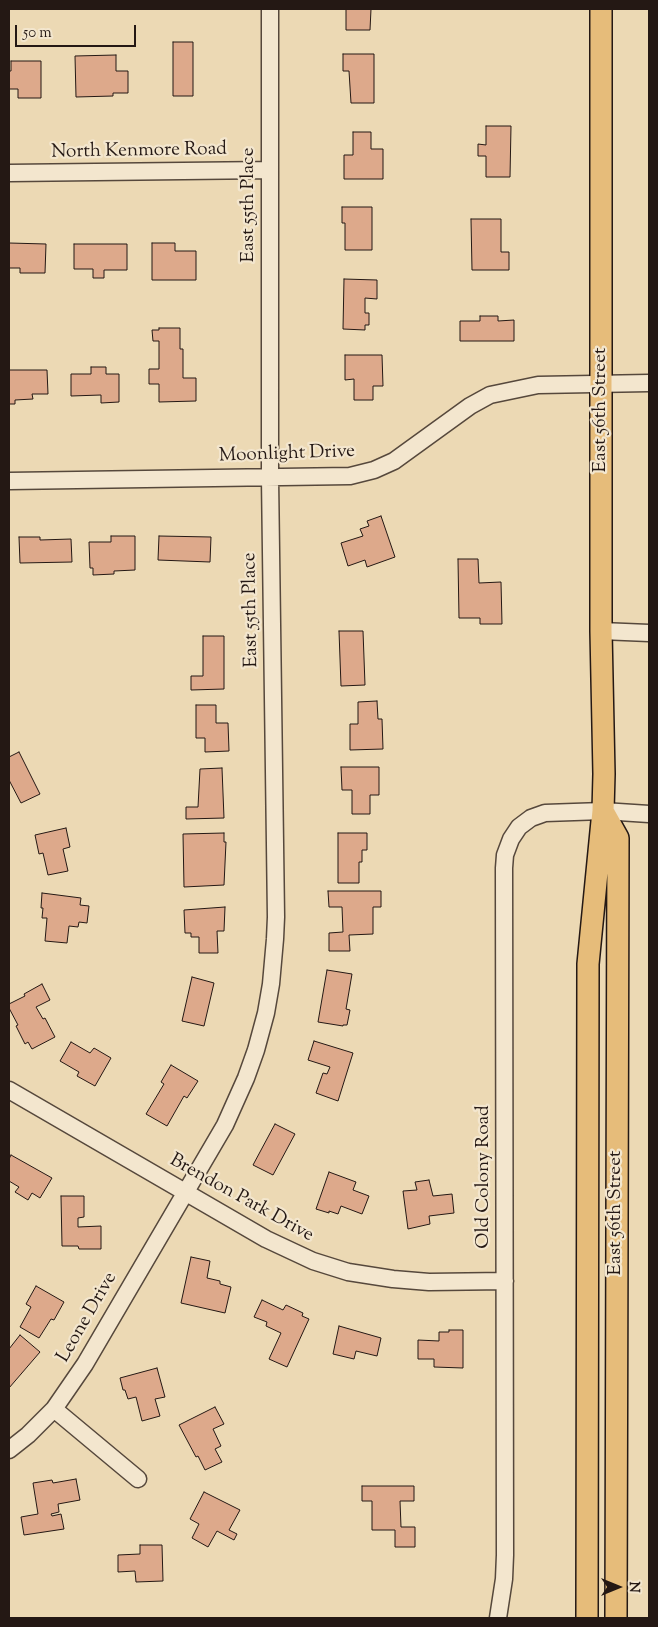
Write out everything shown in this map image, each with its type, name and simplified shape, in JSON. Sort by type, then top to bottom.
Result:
[{"type":"main road","name":"East 56th Street","points":[[587,1618],[588,964],[603,811],[601,631],[601,9]]},
{"type":"main road","name":"East 56th Street","points":[[603,811],[618,838],[616,1618]]},
{"type":"street","name":"East 55th Place","points":[[185,1192],[225,1125],[241,1092],[262,1028],[271,984],[275,939],[270,478],[270,9]]},
{"type":"street","name":"North Kenmore Road","points":[[9,173],[270,170]]},
{"type":"street","name":"Moonlight Drive","points":[[9,481],[343,476],[374,470],[394,461],[470,406],[490,395],[538,385],[649,383]]},
{"type":"street","points":[[601,631],[649,633]]},
{"type":"street","name":"Old Colony Road","points":[[498,1618],[506,1554],[504,868],[506,855],[511,839],[519,827],[538,815],[552,812],[603,811],[649,814]]},
{"type":"street","name":"Brendon Park Drive","points":[[9,1090],[266,1239],[313,1261],[348,1272],[408,1281],[505,1280]]},
{"type":"street","name":"Leone Drive","points":[[9,1450],[28,1435],[54,1409],[73,1384],[185,1192]]},
{"type":"street","points":[[54,1409],[138,1479]]},
{"type":"building","points":[[346,9],[371,9],[370,30],[346,30]]},
{"type":"building","points":[[173,42],[193,42],[193,96],[173,96]]},
{"type":"building","points":[[343,54],[374,54],[374,103],[351,103],[349,71],[343,71]]},
{"type":"building","points":[[116,55],[116,71],[128,71],[128,93],[113,93],[113,96],[76,97],[75,56]]},
{"type":"building","points":[[11,61],[41,61],[41,98],[18,98],[18,89],[9,89]]},
{"type":"building","points":[[486,126],[511,126],[510,177],[486,177],[486,156],[478,156],[478,144],[486,145]]},
{"type":"building","points":[[353,132],[371,132],[371,149],[383,149],[383,179],[344,179],[344,155],[353,155]]},
{"type":"building","points":[[342,207],[372,207],[372,250],[345,250],[345,223],[342,223]]},
{"type":"building","points":[[471,219],[501,219],[501,252],[509,252],[509,270],[472,270]]},
{"type":"building","points":[[9,243],[46,244],[45,273],[20,273],[20,268],[9,268]]},
{"type":"building","points":[[152,243],[175,243],[175,251],[196,251],[196,280],[152,280]]},
{"type":"building","points":[[74,244],[127,244],[127,270],[104,270],[104,278],[93,278],[93,269],[74,269]]},
{"type":"building","points":[[344,279],[377,280],[377,299],[365,298],[365,313],[369,313],[369,325],[365,325],[365,330],[343,329]]},
{"type":"building","points":[[480,316],[498,316],[498,321],[514,320],[514,341],[460,341],[460,321],[480,321]]},
{"type":"building","points":[[159,328],[180,328],[180,349],[183,349],[183,378],[196,378],[196,401],[159,402],[159,384],[149,384],[149,369],[159,369],[159,341],[153,341],[152,330],[159,330]]},
{"type":"building","points":[[345,355],[382,355],[383,386],[373,386],[373,400],[354,400],[354,379],[345,380]]},
{"type":"building","points":[[91,367],[106,367],[106,374],[119,374],[119,402],[101,403],[101,395],[71,396],[71,374],[91,374]]},
{"type":"building","points":[[9,370],[47,370],[48,394],[32,394],[33,399],[15,400],[15,404],[9,404]]},
{"type":"building","points":[[381,516],[395,557],[367,567],[365,560],[348,566],[341,543],[363,536],[360,529],[369,526],[367,521]]},
{"type":"building","points":[[111,536],[135,536],[135,570],[93,575],[93,568],[90,568],[89,542],[111,542]]},
{"type":"building","points":[[159,536],[211,537],[210,562],[158,560]]},
{"type":"building","points":[[19,537],[40,537],[40,540],[71,539],[72,562],[20,563]]},
{"type":"building","points":[[458,559],[478,559],[479,583],[501,582],[502,624],[480,624],[480,618],[459,618]]},
{"type":"building","points":[[339,631],[363,631],[365,685],[341,686]]},
{"type":"building","points":[[203,636],[224,636],[224,689],[191,690],[191,676],[203,676]]},
{"type":"building","points":[[377,701],[378,719],[382,719],[383,749],[350,750],[350,724],[358,724],[358,702]]},
{"type":"building","points":[[196,705],[216,705],[216,723],[228,723],[229,751],[205,752],[205,738],[196,738]]},
{"type":"building","points":[[19,752],[40,794],[21,803],[9,780],[9,757]]},
{"type":"building","points":[[341,767],[379,767],[379,795],[370,795],[370,814],[352,814],[352,790],[342,790]]},
{"type":"building","points":[[222,768],[224,818],[186,819],[186,807],[198,807],[200,769]]},
{"type":"building","points":[[66,828],[70,847],[63,849],[68,871],[48,875],[43,853],[39,854],[35,835]]},
{"type":"building","points":[[224,833],[224,842],[226,842],[224,885],[184,887],[183,834]]},
{"type":"building","points":[[338,833],[367,833],[367,850],[362,850],[362,862],[359,862],[359,883],[338,883]]},
{"type":"building","points":[[328,891],[381,891],[381,907],[373,907],[373,934],[349,935],[350,951],[329,951],[329,933],[343,932],[342,907],[329,907]]},
{"type":"building","points":[[42,893],[81,898],[80,905],[89,906],[87,923],[79,922],[78,927],[69,926],[67,943],[45,941],[47,918],[42,918]]},
{"type":"building","points":[[225,907],[224,931],[217,931],[218,953],[199,953],[199,937],[191,937],[191,933],[185,933],[184,910]]},
{"type":"building","points":[[327,970],[352,974],[346,1009],[350,1010],[347,1025],[318,1022]]},
{"type":"building","points":[[192,977],[214,983],[204,1026],[182,1021]]},
{"type":"building","points":[[42,984],[50,1000],[36,1007],[43,1019],[45,1018],[55,1037],[32,1049],[28,1042],[25,1044],[16,1026],[18,1025],[9,1008],[9,1004]]},
{"type":"building","points":[[314,1041],[353,1053],[338,1101],[316,1093],[323,1073],[327,1074],[330,1067],[308,1060]]},
{"type":"building","points":[[71,1042],[90,1053],[94,1048],[111,1058],[95,1086],[77,1076],[79,1072],[60,1061]]},
{"type":"building","points":[[171,1065],[198,1081],[187,1098],[184,1096],[167,1126],[146,1114],[164,1084],[161,1082]]},
{"type":"building","points":[[275,1124],[295,1134],[273,1175],[253,1165]]},
{"type":"building","points":[[11,1155],[52,1178],[40,1198],[32,1193],[28,1200],[15,1192],[19,1187],[9,1181],[9,1159]]},
{"type":"building","points":[[329,1172],[356,1182],[353,1190],[369,1196],[362,1214],[341,1206],[338,1214],[316,1209]]},
{"type":"building","points":[[429,1180],[433,1196],[452,1194],[454,1213],[429,1216],[430,1224],[408,1229],[403,1191],[417,1190],[415,1182]]},
{"type":"building","points":[[61,1196],[84,1196],[84,1217],[78,1218],[78,1227],[101,1226],[101,1249],[79,1249],[78,1246],[62,1246]]},
{"type":"building","points":[[191,1257],[210,1261],[207,1278],[220,1281],[220,1284],[231,1287],[225,1313],[181,1303]]},
{"type":"building","points":[[36,1286],[64,1302],[54,1320],[51,1319],[39,1338],[20,1327],[31,1307],[26,1304]]},
{"type":"building","points":[[262,1300],[283,1310],[286,1305],[303,1313],[302,1316],[309,1319],[287,1367],[269,1359],[281,1333],[266,1326],[267,1322],[254,1317]]},
{"type":"building","points":[[339,1326],[381,1338],[377,1356],[356,1351],[354,1359],[333,1354]]},
{"type":"building","points":[[449,1330],[463,1330],[463,1368],[434,1367],[434,1359],[418,1359],[418,1340],[439,1341],[439,1332],[449,1332]]},
{"type":"building","points":[[20,1335],[40,1352],[9,1388],[9,1349]]},
{"type":"building","points":[[157,1368],[165,1397],[155,1399],[160,1416],[142,1421],[136,1397],[128,1399],[120,1378]]},
{"type":"building","points":[[215,1407],[224,1424],[213,1429],[221,1446],[215,1449],[222,1462],[205,1470],[179,1425]]},
{"type":"building","points":[[76,1479],[80,1500],[58,1504],[59,1512],[51,1514],[52,1516],[61,1514],[64,1529],[24,1535],[21,1517],[38,1514],[33,1483],[52,1480],[53,1483]]},
{"type":"building","points":[[362,1486],[414,1486],[414,1501],[400,1501],[401,1527],[415,1527],[415,1547],[395,1547],[395,1530],[372,1530],[372,1501],[362,1501]]},
{"type":"building","points":[[204,1492],[240,1510],[229,1530],[237,1534],[234,1540],[217,1531],[208,1547],[192,1538],[199,1524],[190,1519]]},
{"type":"building","points":[[140,1545],[162,1545],[163,1581],[136,1582],[135,1571],[118,1572],[118,1555],[140,1554]]}]
